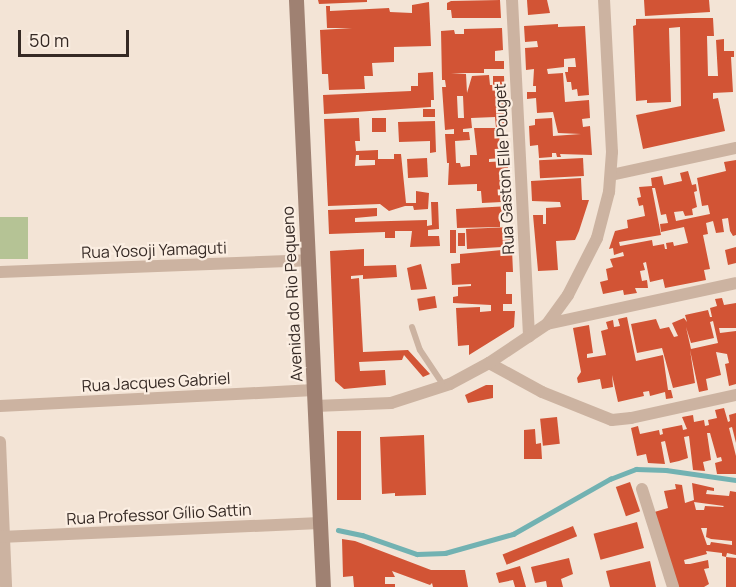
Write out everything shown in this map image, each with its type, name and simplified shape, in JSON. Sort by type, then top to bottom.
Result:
[{"type":"main road","name":"Avenida do Rio Pequeno","points":[[297,0],[323,587]]},
{"type":"street","name":"Rua Gaston Elle Pouget","points":[[512,0],[529,337]]},
{"type":"street","points":[[315,406],[391,403],[444,386],[489,363],[547,324],[568,295],[597,238],[611,176],[612,152],[604,0]]},
{"type":"street","points":[[611,176],[736,148]]},
{"type":"street","name":"Rua Yosoji Yamaguti","points":[[0,272],[308,260]]},
{"type":"street","points":[[547,324],[736,283]]},
{"type":"street","points":[[489,363],[542,392],[612,420],[736,395]]},
{"type":"street","name":"Rua Jacques Gabriel","points":[[0,406],[314,390]]},
{"type":"street","points":[[0,442],[2,537],[6,587]]},
{"type":"street","points":[[642,489],[673,587]]},
{"type":"street","name":"Rua Professor Gílio Sattin","points":[[2,537],[320,523]]},
{"type":"lane","points":[[412,327],[420,350],[444,386]]},
{"type":"green space","points":[[0,217],[28,217],[28,259],[0,259]]},
{"type":"building","points":[[318,0],[367,0],[367,2],[319,4]]},
{"type":"building","points":[[500,0],[501,18],[452,18],[451,10],[447,10],[447,3],[451,1]]},
{"type":"building","points":[[527,0],[547,0],[550,13],[528,15]]},
{"type":"building","points":[[644,0],[709,0],[710,12],[645,16]]},
{"type":"building","points":[[429,2],[431,46],[394,47],[394,62],[372,63],[373,76],[364,76],[365,89],[329,90],[328,74],[322,74],[320,30],[352,28],[327,28],[326,6],[330,6],[330,11],[389,8],[390,12],[412,13],[412,5]]},
{"type":"building","points":[[713,18],[714,36],[707,36],[708,76],[718,76],[716,40],[724,39],[724,51],[734,51],[734,57],[731,57],[733,92],[713,93],[713,99],[718,98],[725,131],[643,149],[636,115],[681,106],[680,27],[669,28],[671,102],[636,101],[633,26],[636,25],[636,19]]},
{"type":"building","points":[[558,24],[558,27],[585,26],[589,95],[578,96],[577,89],[572,90],[571,82],[567,82],[565,72],[568,72],[568,67],[576,67],[575,58],[564,59],[564,67],[547,69],[548,74],[563,73],[565,102],[589,100],[590,118],[582,119],[583,127],[590,126],[592,155],[560,154],[561,157],[557,157],[556,153],[552,153],[552,157],[539,158],[538,145],[530,146],[529,126],[535,125],[535,119],[552,118],[553,136],[581,134],[558,133],[553,112],[537,113],[536,98],[527,99],[527,92],[536,92],[536,86],[533,86],[534,69],[526,70],[525,48],[538,47],[537,41],[525,42],[524,26]]},
{"type":"building","points":[[502,28],[503,50],[495,51],[495,61],[504,61],[504,69],[484,69],[484,73],[451,73],[466,74],[467,93],[472,76],[489,75],[490,85],[493,85],[493,76],[504,76],[506,127],[499,127],[500,158],[489,159],[489,162],[508,161],[508,169],[502,170],[502,202],[482,203],[481,191],[477,191],[477,184],[448,185],[449,163],[447,163],[445,134],[454,134],[454,129],[445,130],[442,87],[446,87],[445,80],[442,80],[441,31],[454,30],[455,34],[464,34],[464,29]],"holes":[[[457,96],[463,96],[464,118],[458,118]],[[495,117],[496,128],[474,128],[477,155],[470,155],[470,166],[461,167],[460,163],[456,163],[455,141],[470,140],[469,132],[463,132],[463,129],[472,128],[471,118]]]},
{"type":"building","points":[[433,72],[434,100],[431,100],[431,107],[324,114],[323,95],[411,91],[411,86],[418,86],[418,73]]},
{"type":"building","points":[[423,109],[435,109],[435,117],[423,117]]},
{"type":"building","points":[[359,118],[360,141],[355,141],[356,151],[378,150],[378,159],[394,159],[394,154],[401,154],[406,203],[416,203],[416,191],[429,193],[428,209],[414,210],[413,206],[405,206],[389,211],[380,204],[328,206],[324,119]],"holes":[[[356,155],[359,155],[359,160],[375,160],[375,165],[355,166]]]},
{"type":"building","points":[[372,118],[386,118],[386,132],[372,132]]},
{"type":"building","points":[[435,121],[436,152],[430,153],[430,141],[399,142],[398,122]]},
{"type":"building","points":[[427,158],[428,177],[408,178],[407,159]]},
{"type":"building","points":[[583,158],[584,176],[540,178],[539,160]]},
{"type":"building","points":[[736,160],[736,235],[733,236],[730,231],[728,218],[722,219],[724,232],[716,233],[713,221],[706,223],[708,234],[703,235],[710,269],[704,270],[706,280],[665,288],[663,279],[650,282],[646,262],[643,263],[645,270],[640,271],[642,281],[647,280],[648,288],[635,288],[637,293],[624,295],[623,290],[603,294],[600,282],[608,280],[606,269],[613,267],[610,259],[624,256],[623,252],[614,255],[613,248],[609,249],[615,231],[628,228],[627,220],[645,216],[643,205],[639,206],[637,198],[641,197],[639,187],[652,186],[651,178],[662,176],[664,185],[682,181],[680,173],[688,171],[692,185],[696,184],[697,191],[694,192],[697,207],[692,209],[693,215],[685,216],[683,211],[674,212],[676,221],[710,214],[708,205],[702,206],[697,178],[726,171],[724,162]],"holes":[[[652,188],[655,188],[661,215],[666,214],[668,223],[660,224],[661,232],[684,227],[688,243],[674,246],[673,242],[666,243],[667,249],[664,244],[653,246],[652,240],[620,246],[619,242],[661,235]]]},
{"type":"building","points":[[581,178],[582,200],[589,200],[575,240],[556,241],[558,270],[538,271],[533,215],[543,215],[543,224],[546,224],[546,208],[561,207],[560,202],[532,201],[531,181]]},
{"type":"building","points":[[431,202],[438,202],[439,229],[428,230],[428,236],[439,236],[440,246],[410,247],[412,231],[395,231],[395,238],[385,238],[385,232],[329,234],[328,210],[377,208],[377,216],[355,218],[355,222],[427,220],[427,226],[432,225]]},
{"type":"building","points":[[510,206],[510,216],[500,217],[500,227],[457,228],[456,209]]},
{"type":"building","points":[[511,227],[513,272],[506,272],[506,294],[512,294],[512,304],[503,304],[503,311],[515,311],[514,327],[469,355],[469,345],[458,346],[456,308],[480,307],[480,312],[491,311],[491,305],[453,303],[453,297],[458,296],[458,287],[471,286],[471,284],[452,285],[451,264],[460,263],[460,254],[502,250],[502,247],[467,249],[466,229]]},
{"type":"building","points":[[450,230],[456,230],[456,253],[450,253]]},
{"type":"building","points":[[458,233],[465,233],[465,246],[458,246]]},
{"type":"building","points":[[736,247],[736,263],[728,265],[725,250]]},
{"type":"building","points":[[364,249],[364,266],[396,265],[397,277],[363,279],[363,275],[351,276],[351,279],[359,278],[363,352],[408,350],[430,374],[423,377],[404,355],[402,360],[359,362],[360,371],[385,370],[386,385],[344,389],[335,381],[330,251]]},
{"type":"building","points":[[421,264],[427,289],[411,290],[407,268]]},
{"type":"building","points":[[435,296],[437,308],[419,311],[417,299]]},
{"type":"building","points":[[722,298],[724,305],[736,303],[736,328],[719,328],[720,333],[736,331],[736,384],[729,386],[725,364],[729,363],[727,354],[716,352],[721,375],[706,379],[708,390],[699,392],[690,350],[695,383],[673,388],[662,348],[637,353],[631,324],[656,319],[660,329],[669,327],[674,337],[678,336],[672,323],[684,318],[687,322],[685,315],[708,310],[712,317],[710,308],[717,306],[715,299]],"holes":[[[713,321],[718,343],[691,349],[686,327],[691,343],[714,338],[710,322]]]},
{"type":"building","points":[[627,317],[636,361],[663,355],[668,390],[671,390],[673,398],[666,399],[665,392],[650,396],[649,391],[643,392],[644,396],[618,402],[612,375],[613,387],[602,389],[600,379],[578,383],[577,378],[581,372],[573,328],[589,325],[593,353],[587,354],[587,358],[606,355],[601,331],[608,329],[606,322],[613,320],[614,327],[620,326],[618,319]]},
{"type":"building","points":[[486,385],[493,385],[493,398],[468,403],[465,395]]},
{"type":"building","points":[[724,408],[728,422],[730,421],[729,415],[736,413],[736,443],[732,427],[729,428],[736,456],[736,474],[717,474],[715,463],[722,461],[721,457],[717,458],[710,433],[707,433],[711,460],[703,462],[705,471],[693,470],[689,436],[684,437],[688,458],[670,463],[665,441],[661,442],[665,464],[648,463],[646,454],[637,456],[631,428],[638,426],[640,434],[659,430],[660,435],[663,434],[662,429],[682,425],[683,430],[687,429],[682,417],[693,415],[694,422],[704,420],[705,426],[709,425],[708,420],[717,418],[715,410]]},
{"type":"building","points":[[557,417],[560,444],[543,446],[540,419]]},
{"type":"building","points":[[535,429],[536,444],[541,443],[542,459],[524,459],[524,430]]},
{"type":"building","points":[[337,431],[361,431],[361,500],[337,500]]},
{"type":"building","points":[[424,435],[426,495],[382,494],[380,437]]},
{"type":"building","points":[[630,482],[640,511],[626,516],[616,487]]},
{"type":"building","points":[[692,483],[714,488],[714,491],[707,490],[706,494],[729,496],[730,491],[736,492],[736,555],[727,553],[726,557],[722,556],[722,553],[706,551],[707,554],[684,560],[685,564],[690,564],[708,560],[709,568],[704,569],[709,584],[704,587],[678,587],[651,513],[668,508],[664,491],[676,489],[675,484],[682,485],[685,503],[694,500]],"holes":[[[694,502],[724,506],[705,506],[704,510],[696,510]],[[701,528],[707,528],[706,537],[732,541],[732,545],[711,542],[707,545]]]},
{"type":"building","points":[[637,522],[644,548],[601,560],[594,534]]},
{"type":"building","points":[[573,526],[577,536],[507,565],[503,554]]},
{"type":"building","points":[[342,539],[355,541],[431,570],[465,570],[468,587],[433,587],[432,583],[430,585],[392,571],[395,577],[385,577],[385,584],[395,584],[395,587],[354,587],[353,576],[343,577]]},
{"type":"building","points":[[726,557],[736,558],[736,587],[726,587]]},
{"type":"building","points":[[569,558],[573,574],[561,579],[563,587],[547,587],[546,581],[535,583],[531,567]]},
{"type":"building","points":[[650,561],[656,587],[610,587],[606,571]]},
{"type":"building","points":[[520,566],[526,587],[515,587],[513,580],[499,583],[496,573]]},
{"type":"waterway","points":[[338,530],[362,535],[417,554],[445,553],[513,534],[610,479],[636,469],[666,470],[736,480]]}]
